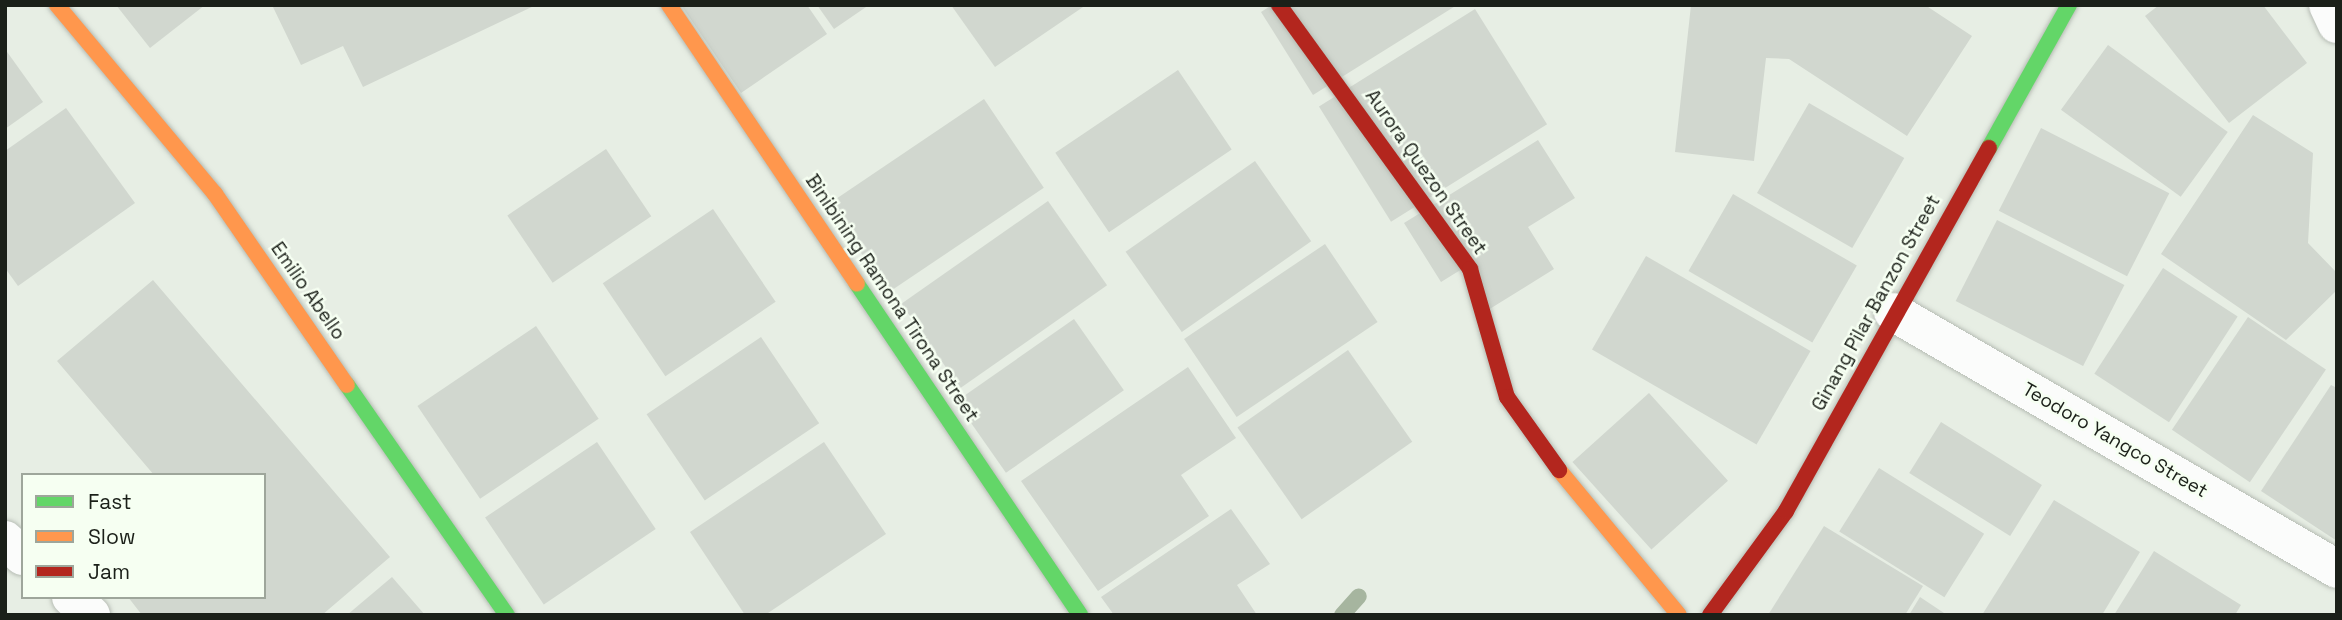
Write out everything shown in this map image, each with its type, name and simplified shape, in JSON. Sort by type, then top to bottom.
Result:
[{"type":"street","name":"Emilio Abello","points":[[57,5],[215,194],[507,615]]},
{"type":"street","name":"Binibining Ramona Tirona Street","points":[[669,5],[1080,615]]},
{"type":"street","name":"Aurora Quezon Street","points":[[1279,5],[1470,269],[1507,397],[1588,510],[1679,615]]},
{"type":"street","name":"Ginang Pilar Banzon Street","points":[[1710,615],[1786,511],[1893,313],[2069,5]]},
{"type":"street","points":[[2328,5],[2337,24]]},
{"type":"street","name":"Teodoro Yangco Street","points":[[1893,313],[2337,569]]},
{"type":"street","points":[[5,540],[21,554]]},
{"type":"street","points":[[73,599],[91,615]]},
{"type":"building","points":[[116,5],[205,5],[150,48]]},
{"type":"building","points":[[272,5],[536,5],[363,87],[343,46],[301,65]]},
{"type":"building","points":[[681,5],[807,5],[827,34],[741,93]]},
{"type":"building","points":[[817,5],[869,5],[834,29]]},
{"type":"building","points":[[951,5],[1086,5],[995,67]]},
{"type":"building","points":[[1272,5],[1457,5],[1313,95],[1261,12]]},
{"type":"building","points":[[1691,5],[1925,5],[1972,36],[1907,136],[1789,59],[1766,58],[1754,161],[1675,152]]},
{"type":"building","points":[[2159,5],[2263,5],[2307,63],[2229,123],[2145,16]]},
{"type":"building","points":[[1475,9],[1547,124],[1391,222],[1319,107]]},
{"type":"building","points":[[2108,45],[2228,132],[2181,197],[2061,110]]},
{"type":"building","points":[[5,49],[43,102],[5,129]]},
{"type":"building","points":[[1178,70],[1232,150],[1109,232],[1055,153]]},
{"type":"building","points":[[984,99],[1044,188],[888,293],[828,204]]},
{"type":"building","points":[[1809,103],[1904,158],[1852,248],[1757,193]]},
{"type":"building","points":[[66,108],[135,203],[18,286],[5,268],[5,151]]},
{"type":"building","points":[[2253,115],[2313,153],[2308,243],[2337,273],[2337,290],[2286,340],[2161,254]]},
{"type":"building","points":[[2041,128],[2169,193],[2127,276],[1999,211]]},
{"type":"building","points":[[1538,140],[1575,198],[1528,227],[1554,269],[1488,310],[1462,269],[1441,282],[1404,223]]},
{"type":"building","points":[[606,149],[651,216],[553,283],[507,216]]},
{"type":"building","points":[[1255,161],[1311,241],[1182,332],[1126,252]]},
{"type":"building","points":[[1733,194],[1857,266],[1812,343],[1688,271]]},
{"type":"building","points":[[1048,201],[1107,285],[960,388],[901,304]]},
{"type":"building","points":[[713,209],[776,302],[665,376],[603,283]]},
{"type":"building","points":[[1997,220],[2124,285],[2083,366],[1956,301]]},
{"type":"building","points":[[1325,244],[1378,322],[1237,417],[1184,339]]},
{"type":"building","points":[[1646,256],[1811,351],[1757,445],[1592,350]]},
{"type":"building","points":[[2163,268],[2238,316],[2169,422],[2094,374]]},
{"type":"building","points":[[153,280],[390,557],[322,615],[142,615],[130,599],[266,599],[266,473],[152,473],[57,361]]},
{"type":"building","points":[[2248,317],[2326,370],[2250,482],[2172,430]]},
{"type":"building","points":[[1074,319],[1124,390],[1006,473],[956,402]]},
{"type":"building","points":[[536,326],[599,419],[480,499],[417,406]]},
{"type":"building","points":[[761,337],[819,423],[705,500],[647,414]]},
{"type":"building","points":[[1348,350],[1412,442],[1302,519],[1237,427]]},
{"type":"building","points":[[1188,367],[1236,438],[1181,475],[1209,516],[1098,591],[1021,481]]},
{"type":"building","points":[[2331,385],[2337,388],[2337,541],[2261,491]]},
{"type":"building","points":[[1649,393],[1728,481],[1651,550],[1572,462]]},
{"type":"building","points":[[1941,422],[2042,485],[2010,536],[1909,473]]},
{"type":"building","points":[[597,442],[656,529],[544,605],[485,517]]},
{"type":"building","points":[[824,442],[886,534],[765,615],[745,615],[690,532]]},
{"type":"building","points":[[1879,468],[1984,534],[1944,597],[1839,532]]},
{"type":"building","points":[[2054,500],[2140,552],[2102,615],[1982,615]]},
{"type":"building","points":[[1231,509],[1270,564],[1237,585],[1257,615],[1114,615],[1101,597]]},
{"type":"building","points":[[1824,526],[1923,586],[1905,615],[1768,615]]},
{"type":"building","points":[[2154,551],[2241,605],[2235,615],[2114,615]]},
{"type":"building","points":[[392,577],[425,615],[347,615]]},
{"type":"building","points":[[1920,597],[1947,615],[1909,615]]},
{"type":"waterway","points":[[1342,615],[1359,596]]},
{"type":"traffic: fast","points":[[1989,148],[2069,5]]},
{"type":"traffic: fast","points":[[857,284],[1080,615]]},
{"type":"traffic: fast","points":[[347,385],[507,615]]},
{"type":"traffic: slow","points":[[57,5],[215,194],[347,385]]},
{"type":"traffic: slow","points":[[669,5],[857,284]]},
{"type":"traffic: slow","points":[[1559,470],[1679,615]]},
{"type":"traffic: jam","points":[[1279,5],[1470,269],[1507,397],[1559,470]]},
{"type":"traffic: jam","points":[[1710,615],[1786,511],[1989,148]]}]
